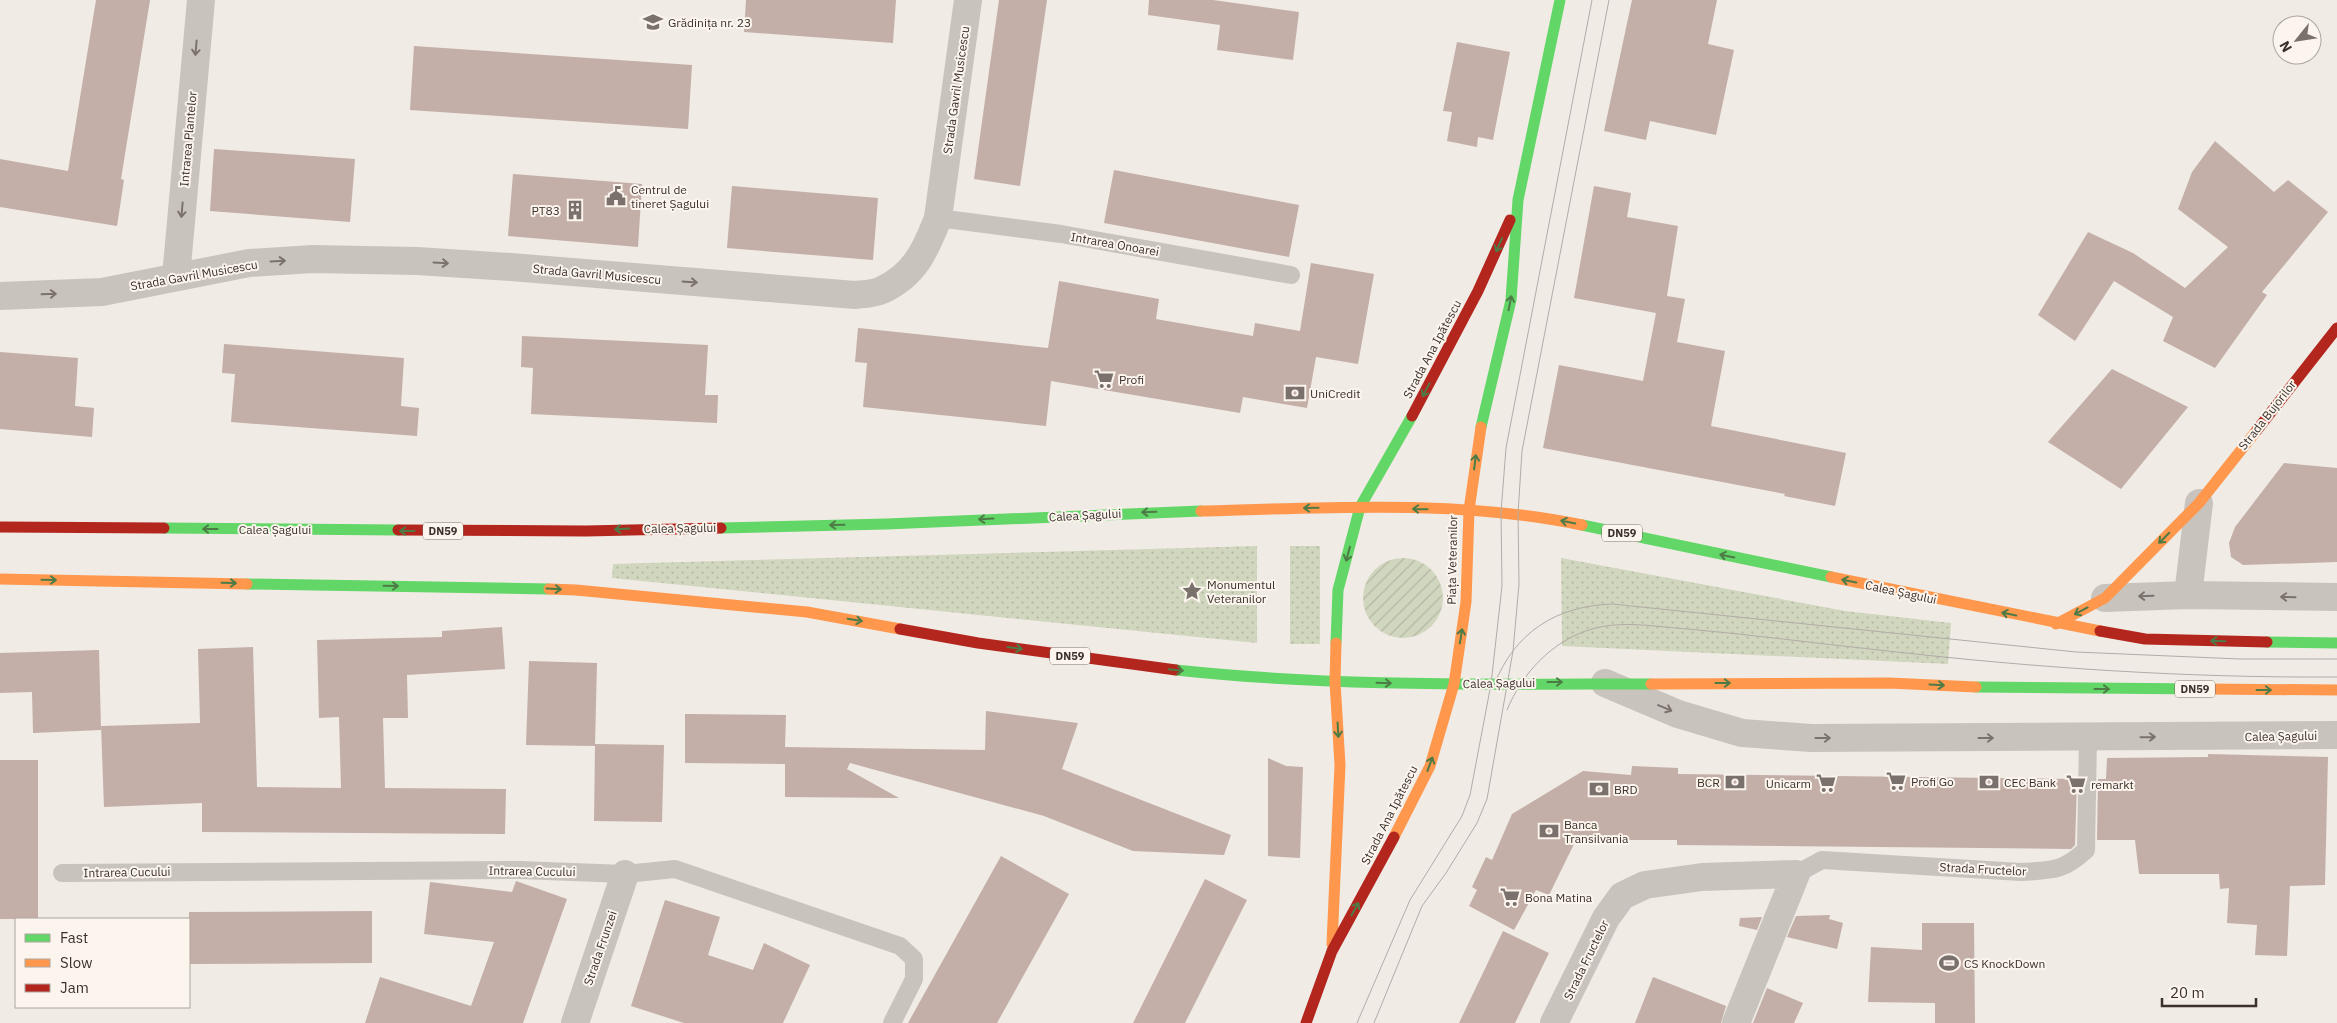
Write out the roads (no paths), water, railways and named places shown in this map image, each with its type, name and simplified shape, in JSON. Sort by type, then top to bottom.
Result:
[{"type":"main road","name":"Strada Ana Ipătescu","points":[[1468,510],[1477,443],[1511,300],[1518,200],[1560,0]]},
{"type":"main road","name":"Strada Ana Ipătescu","points":[[1360,507],[1419,403],[1478,291],[1518,200]]},
{"type":"main road","name":"Strada Bujorilor","points":[[2056,624],[2105,598],[2199,503],[2337,328]]},
{"type":"main road","name":"Piața Veteranilor","points":[[1360,507],[1468,510],[1466,602],[1454,684]]},
{"type":"main road","name":"Calea Șagului","points":[[0,527],[586,531],[886,524],[1153,512],[1360,507]]},
{"type":"main road","points":[[1335,682],[1338,590],[1360,507]]},
{"type":"main road","name":"Calea Șagului","points":[[1468,510],[1518,514],[1570,522],[2056,624],[2145,639],[2337,643]]},
{"type":"main road","name":"DN59","points":[[0,579],[576,590],[807,612],[978,643],[1134,665],[1243,677],[1335,682],[1454,684]]},
{"type":"main road","name":"Strada Ana Ipătescu","points":[[1332,952],[1340,765],[1335,682]]},
{"type":"main road","name":"Calea Șagului","points":[[1454,684],[1604,682],[1889,683],[1994,688],[2337,690]]},
{"type":"main road","name":"Strada Ana Ipătescu","points":[[1306,1023],[1332,952],[1416,798],[1430,766],[1454,684]]},
{"type":"street","name":"Intrarea Plantelor","points":[[176,278],[201,0]]},
{"type":"street","name":"Strada Gavril Musicescu","points":[[0,296],[102,292],[249,263],[313,259],[511,267],[855,295],[881,291],[902,278],[926,251],[938,218],[968,0]]},
{"type":"street","points":[[2188,595],[2199,503]]},
{"type":"street","points":[[2105,598],[2188,595],[2337,598]]},
{"type":"street","name":"Calea Șagului","points":[[1604,682],[1678,714],[1742,733],[1811,738],[2088,738],[2337,735]]},
{"type":"street","name":"Strada Frunzei","points":[[575,1023],[625,874]]},
{"type":"street","points":[[1736,1023],[1796,874]]},
{"type":"street","name":"Strada Fructelor","points":[[1554,1023],[1606,918],[1622,896],[1645,885],[1702,877],[1796,874]]},
{"type":"lane","name":"Intrarea Onoarei","points":[[938,218],[1061,234],[1291,275]]},
{"type":"lane","name":"Strada Fructelor","points":[[1796,874],[1822,860],[2021,872],[2053,870],[2071,864],[2086,850],[2088,738]]},
{"type":"lane","name":"Intrarea Cucului","points":[[62,873],[520,870],[625,874],[675,869],[900,946],[914,959],[914,979],[892,1023]]},
{"type":"tram line","points":[[1357,1023],[1410,900],[1462,816],[1470,795],[1491,684],[1502,586],[1501,512],[1506,448],[1592,0]]},
{"type":"tram line","points":[[1374,1023],[1422,906],[1446,873],[1477,823],[1487,799],[1513,651],[1519,584],[1518,514],[1522,451],[1609,0]]},
{"type":"tram line","points":[[1494,685],[1513,650],[1540,625],[1573,610],[1612,604],[2076,652],[2240,659],[2337,659]]},
{"type":"tram line","points":[[1507,710],[1521,683],[1540,660],[1552,650],[1578,634],[1604,626],[1616,625],[1713,631],[1944,657],[2056,667],[2168,674],[2337,677]]},
{"type":"place","name":"Grădinița nr. 23","points":[[653,22]]},
{"type":"place","name":"Centrul de tineret Șagului","points":[[616,196]]},
{"type":"place","name":"PT83","points":[[575,210]]},
{"type":"place","name":"Profi","points":[[1104,379]]},
{"type":"place","name":"UniCredit","points":[[1295,393]]},
{"type":"place","name":"Monumentul Veteranilor","points":[[1192,591]]},
{"type":"place","name":"Profi Go","points":[[1896,781]]},
{"type":"place","name":"BCR","points":[[1735,782]]},
{"type":"place","name":"CEC Bank","points":[[1989,782]]},
{"type":"place","name":"Unicarm","points":[[1826,783]]},
{"type":"place","name":"remarkt","points":[[2076,784]]},
{"type":"place","name":"BRD","points":[[1599,789]]},
{"type":"place","name":"Banca Transilvania","points":[[1549,831]]},
{"type":"place","name":"Bona Matina","points":[[1510,897]]},
{"type":"place","name":"CS KnockDown","points":[[1949,963]]}]
